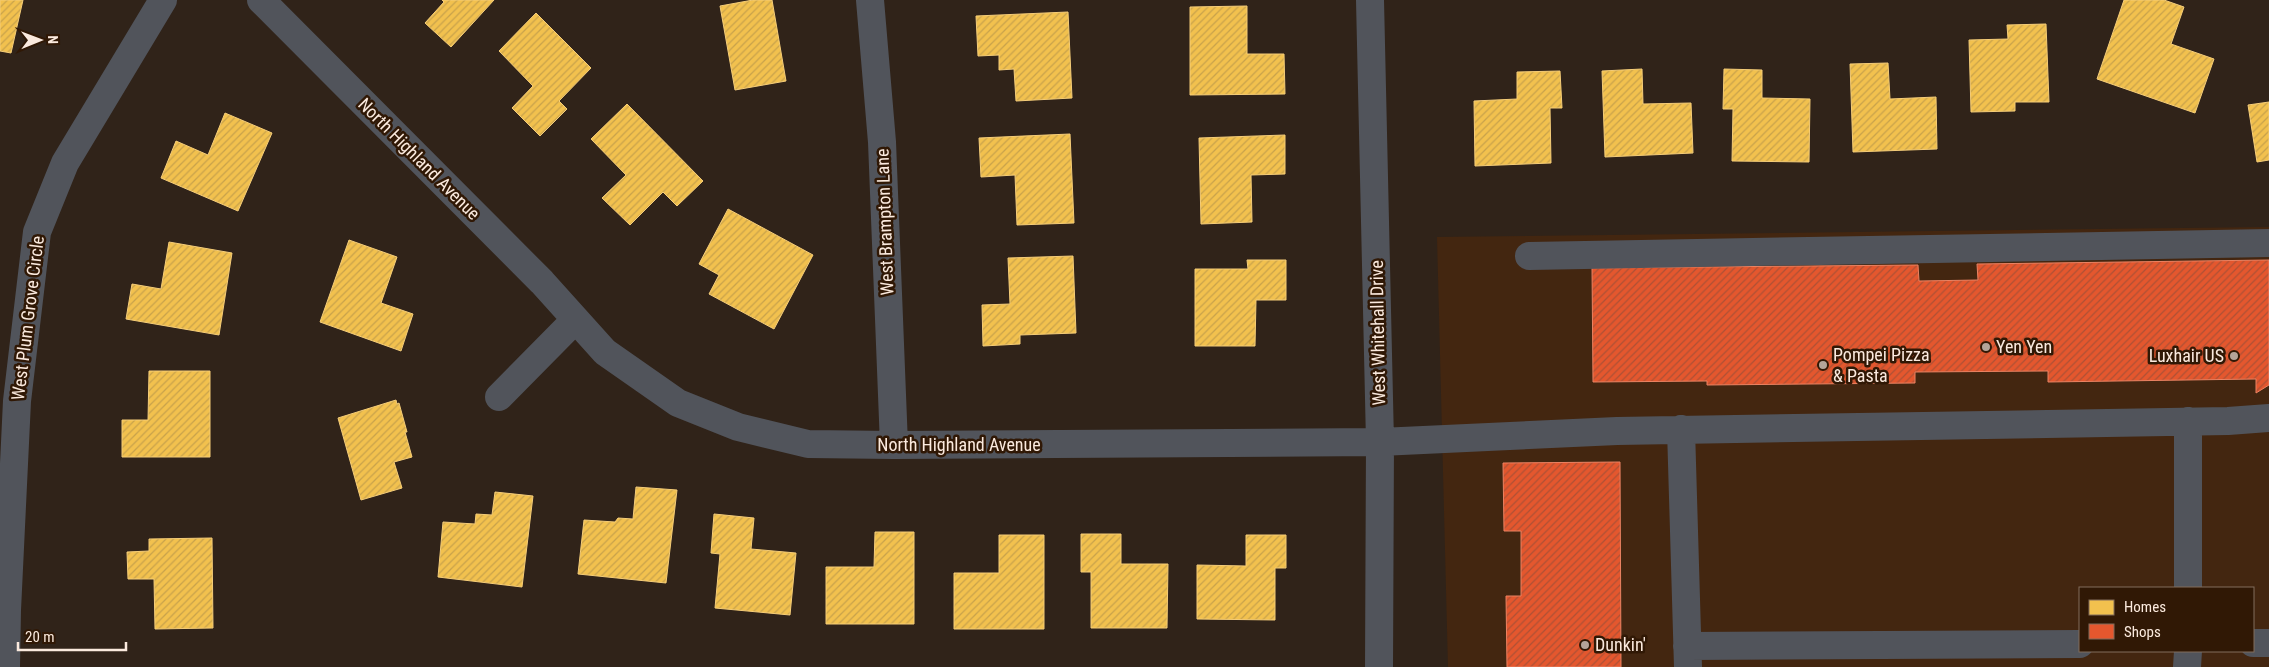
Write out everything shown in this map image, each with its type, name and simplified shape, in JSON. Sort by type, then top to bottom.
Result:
[{"type":"street","name":"West Plum Grove Circle","points":[[6,667],[17,401],[37,232],[65,164],[163,0]]},
{"type":"street","name":"North Highland Avenue","points":[[261,0],[542,282],[605,352],[678,403],[738,427],[808,444],[1380,442],[1525,434],[1681,429],[2269,418]]},
{"type":"street","name":"West Brampton Lane","points":[[870,0],[882,142],[894,445]]},
{"type":"street","name":"West Whitehall Drive","points":[[1370,0],[1380,442],[1379,667]]},
{"type":"street","points":[[1529,256],[2269,243]]},
{"type":"street","points":[[499,398],[575,320]]},
{"type":"street","points":[[2188,421],[2188,587]]},
{"type":"street","points":[[1681,429],[1687,656],[2079,644]]},
{"type":"street","points":[[2254,643],[2269,643]]},
{"type":"street","points":[[2187,667],[2188,652]]},
{"type":"shaded area","points":[[2269,227],[2269,667],[1448,667],[1437,237]]},
{"type":"building: Homes","points":[[0,0],[23,0],[11,53],[0,51]]},
{"type":"building: Homes","points":[[442,0],[494,0],[451,47],[425,23],[444,2]]},
{"type":"building: Homes","points":[[753,0],[772,0],[786,81],[735,90],[720,6]]},
{"type":"building: Homes","points":[[2124,0],[2164,0],[2184,7],[2171,44],[2214,59],[2195,113],[2097,79]]},
{"type":"building: Homes","points":[[1247,6],[1247,54],[1284,54],[1285,94],[1190,95],[1190,7]]},
{"type":"building: Homes","points":[[1068,12],[1072,98],[1016,101],[1014,69],[999,70],[999,55],[978,56],[976,16]]},
{"type":"building: Homes","points":[[536,13],[591,68],[559,101],[567,109],[540,136],[512,108],[533,86],[499,51]]},
{"type":"building: Homes","points":[[2046,24],[2049,102],[2015,102],[2015,111],[1971,112],[1969,40],[2008,39],[2007,25]]},
{"type":"building: Homes","points":[[1888,63],[1890,99],[1936,97],[1937,149],[1853,152],[1850,64]]},
{"type":"building: Homes","points":[[1642,69],[1643,104],[1691,103],[1693,153],[1605,157],[1602,71]]},
{"type":"building: Homes","points":[[1724,69],[1762,70],[1762,98],[1810,99],[1809,162],[1732,161],[1733,109],[1723,109]]},
{"type":"building: Homes","points":[[1560,71],[1562,108],[1550,108],[1551,163],[1475,166],[1474,101],[1517,99],[1517,72]]},
{"type":"building: Homes","points":[[2269,102],[2269,160],[2257,162],[2248,105]]},
{"type":"building: Homes","points":[[627,104],[703,181],[677,206],[663,192],[630,225],[602,198],[626,175],[591,139]]},
{"type":"building: Homes","points":[[225,113],[272,133],[238,211],[161,178],[176,141],[208,155]]},
{"type":"building: Homes","points":[[1070,134],[1074,223],[1017,225],[1015,175],[981,177],[979,138]]},
{"type":"building: Homes","points":[[1285,135],[1285,174],[1251,175],[1252,222],[1201,224],[1199,138]]},
{"type":"building: Homes","points":[[728,209],[813,255],[774,329],[709,294],[719,275],[699,264]]},
{"type":"building: Homes","points":[[349,240],[397,257],[381,303],[413,314],[401,351],[320,322]]},
{"type":"building: Homes","points":[[169,242],[232,253],[219,335],[126,319],[132,284],[161,289]]},
{"type":"building: Homes","points":[[1073,256],[1076,333],[1020,335],[1020,344],[983,346],[982,305],[1010,304],[1008,258]]},
{"type":"building: Homes","points":[[1247,260],[1286,260],[1286,300],[1256,300],[1255,346],[1195,346],[1195,269],[1248,269]]},
{"type":"building: Homes","points":[[149,371],[210,371],[210,457],[122,457],[122,420],[148,420]]},
{"type":"building: Homes","points":[[396,400],[397,404],[399,403],[412,457],[394,462],[402,488],[361,500],[338,418]]},
{"type":"building: Homes","points":[[636,487],[677,490],[666,583],[578,574],[584,520],[615,522],[618,518],[633,519]]},
{"type":"building: Homes","points":[[495,492],[533,496],[522,587],[438,577],[443,522],[475,524],[476,514],[492,515]]},
{"type":"building: Homes","points":[[714,514],[754,518],[751,549],[796,553],[790,615],[715,608],[720,554],[711,553]]},
{"type":"building: Homes","points":[[875,532],[914,532],[914,624],[826,624],[826,567],[874,567]]},
{"type":"building: Homes","points":[[1081,534],[1121,534],[1121,564],[1168,564],[1167,628],[1091,628],[1091,572],[1081,572]]},
{"type":"building: Homes","points":[[999,535],[1044,535],[1044,629],[954,629],[954,573],[999,573]]},
{"type":"building: Homes","points":[[1246,535],[1286,535],[1286,568],[1275,568],[1275,620],[1197,619],[1197,565],[1246,566]]},
{"type":"building: Homes","points":[[212,538],[213,628],[155,629],[154,579],[128,579],[127,552],[149,551],[149,539]]},
{"type":"building: Shops","points":[[2269,260],[2269,385],[2256,393],[2256,379],[2048,382],[2048,371],[1915,372],[1915,383],[1707,385],[1707,381],[1593,382],[1592,268],[1918,265],[1919,281],[1978,280],[1977,264]]},
{"type":"building: Shops","points":[[1620,462],[1621,667],[1507,667],[1506,596],[1521,596],[1521,531],[1504,531],[1503,463]]},
{"type":"place","name":"Yen Yen","points":[[1986,347]]},
{"type":"place","name":"Luxhair US","points":[[2234,356]]},
{"type":"place","name":"Pompei Pizza & Pasta","points":[[1823,365]]},
{"type":"place","name":"Dunkin'","points":[[1585,645]]}]
